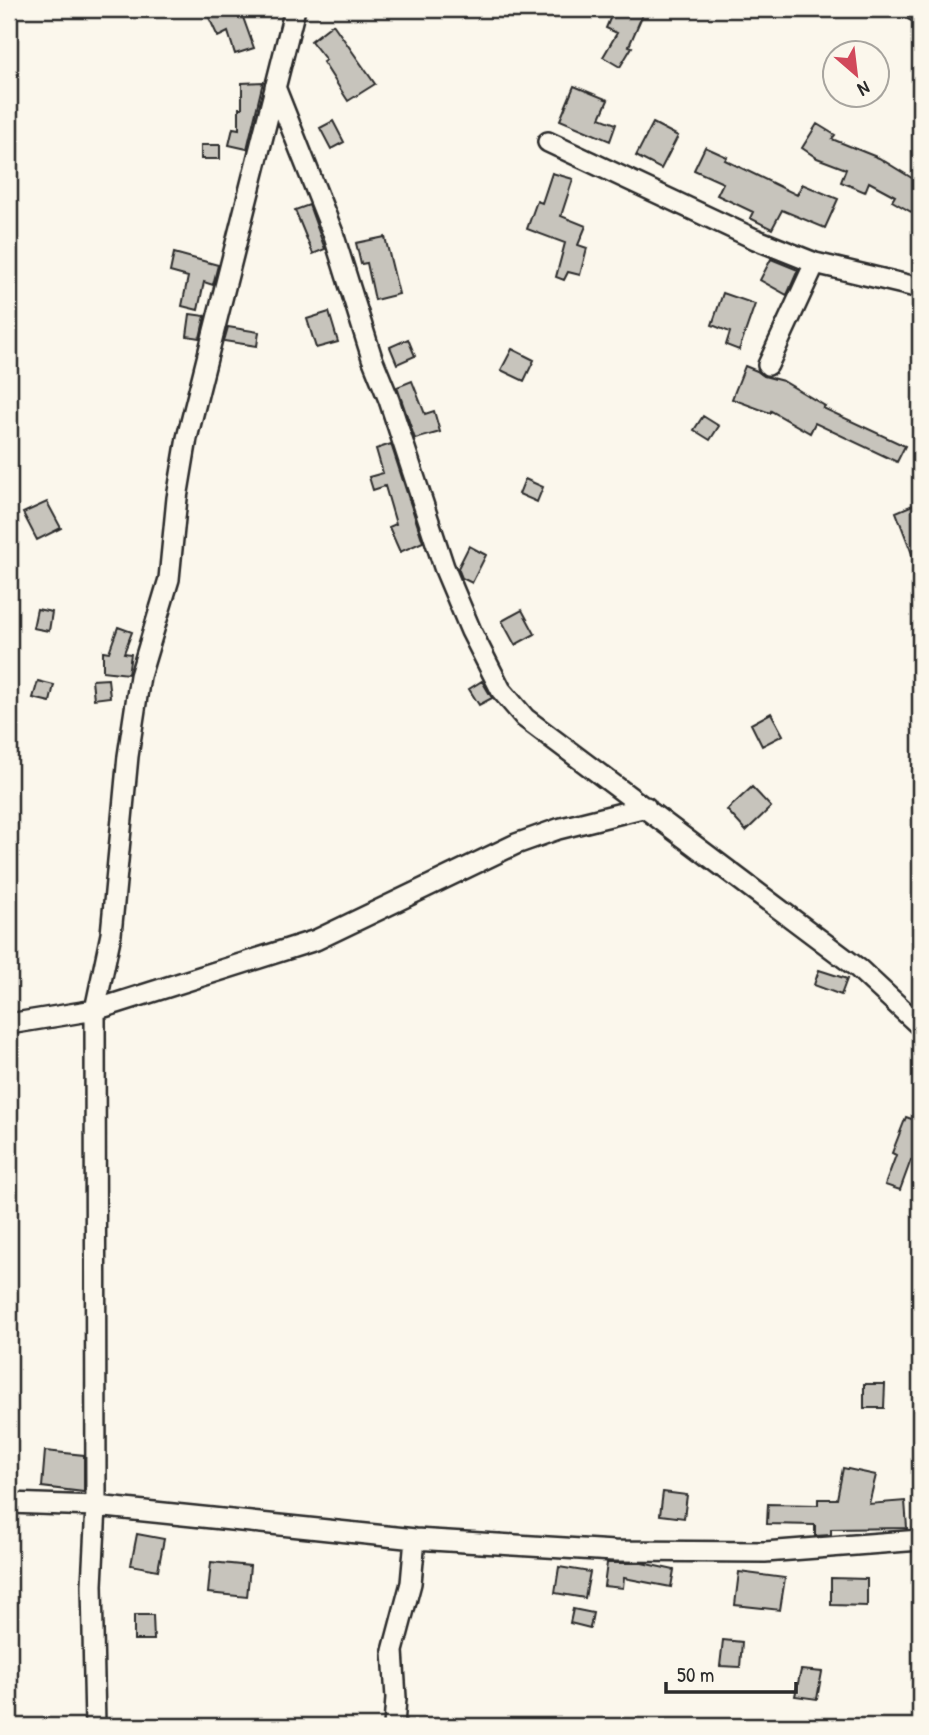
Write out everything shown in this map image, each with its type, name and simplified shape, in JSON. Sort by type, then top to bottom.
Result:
[{"type":"street","points":[[95,1726],[92,1585],[96,1506],[95,1010],[110,934],[128,756],[140,676],[169,579],[177,498],[187,438],[295,9]]},
{"type":"street","points":[[912,9],[920,13]]},
{"type":"street","points":[[275,87],[333,233],[372,358],[389,400],[439,554],[471,631],[501,690],[525,718],[859,969],[920,1026]]},
{"type":"street","points":[[548,142],[755,239],[815,263],[920,288]]},
{"type":"street","points":[[768,365],[815,263]]},
{"type":"street","points":[[9,1024],[95,1010],[316,940],[516,844],[558,829],[646,807]]},
{"type":"street","points":[[9,1503],[96,1506],[415,1539],[614,1551],[765,1552],[920,1539]]},
{"type":"street","points":[[394,1726],[396,1698],[393,1651],[411,1583],[415,1539]]},
{"type":"building","points":[[205,9],[240,9],[254,48],[235,54],[228,32],[218,37]]},
{"type":"building","points":[[614,9],[630,9],[643,14],[629,46],[632,47],[620,67],[603,57],[617,33],[606,28]]},
{"type":"building","points":[[333,24],[375,84],[348,101],[323,62],[326,60],[311,41]]},
{"type":"building","points":[[263,82],[247,149],[229,145],[233,128],[239,129],[242,83]]},
{"type":"building","points":[[574,86],[608,100],[600,118],[616,124],[610,141],[560,120]]},
{"type":"building","points":[[333,121],[344,142],[331,149],[320,128]]},
{"type":"building","points":[[653,123],[678,136],[661,169],[636,156]]},
{"type":"building","points":[[817,124],[835,135],[832,139],[879,158],[920,183],[920,217],[892,201],[895,196],[869,182],[865,192],[841,182],[846,169],[817,158],[802,148]]},
{"type":"building","points":[[201,145],[220,145],[220,159],[201,159]]},
{"type":"building","points":[[705,147],[727,157],[725,160],[797,195],[802,184],[838,199],[825,228],[782,210],[772,229],[750,218],[753,212],[717,195],[723,183],[694,170]]},
{"type":"building","points":[[552,173],[573,179],[561,216],[586,226],[578,245],[587,248],[580,275],[568,272],[564,280],[556,277],[565,243],[527,229],[537,201],[542,203]]},
{"type":"building","points":[[309,205],[325,249],[313,254],[295,210]]},
{"type":"building","points":[[385,237],[399,294],[375,300],[367,263],[361,264],[356,243]]},
{"type":"building","points":[[174,253],[218,265],[213,285],[204,282],[198,310],[182,306],[188,277],[170,272]]},
{"type":"building","points":[[771,259],[798,270],[787,295],[760,280]]},
{"type":"building","points":[[723,293],[755,304],[739,350],[726,345],[730,332],[712,325]]},
{"type":"building","points":[[329,312],[338,342],[316,348],[307,319]]},
{"type":"building","points":[[190,314],[205,316],[200,338],[187,336]]},
{"type":"building","points":[[228,327],[259,332],[257,346],[224,341]]},
{"type":"building","points":[[408,339],[415,356],[397,364],[390,347]]},
{"type":"building","points":[[512,349],[534,360],[524,381],[501,370]]},
{"type":"building","points":[[745,366],[764,376],[783,381],[825,406],[823,408],[905,446],[897,462],[815,423],[810,433],[771,411],[770,413],[732,399]]},
{"type":"building","points":[[412,381],[425,414],[434,411],[440,432],[415,439],[397,387]]},
{"type":"building","points":[[703,416],[719,426],[710,440],[694,430]]},
{"type":"building","points":[[391,444],[423,542],[400,552],[389,527],[396,524],[385,486],[373,490],[369,477],[383,473],[376,449]]},
{"type":"building","points":[[525,479],[543,487],[537,502],[519,494]]},
{"type":"building","points":[[47,502],[61,528],[37,540],[23,513]]},
{"type":"building","points":[[920,502],[920,571],[919,572],[896,512]]},
{"type":"building","points":[[469,546],[486,555],[472,583],[462,578],[458,568]]},
{"type":"building","points":[[37,609],[52,612],[49,631],[33,628]]},
{"type":"building","points":[[522,610],[535,634],[515,645],[502,621]]},
{"type":"building","points":[[118,627],[132,632],[124,653],[131,654],[128,674],[103,671],[103,651],[109,652]]},
{"type":"building","points":[[108,679],[110,697],[94,699],[92,680]]},
{"type":"building","points":[[38,681],[54,685],[50,702],[33,698]]},
{"type":"building","points":[[482,681],[492,698],[479,705],[469,689]]},
{"type":"building","points":[[771,713],[783,735],[762,746],[751,724]]},
{"type":"building","points":[[752,787],[771,807],[746,831],[727,810]]},
{"type":"building","points":[[819,970],[847,979],[841,995],[814,985]]},
{"type":"building","points":[[906,1117],[920,1122],[920,1163],[911,1160],[900,1190],[885,1185],[896,1155],[892,1153]]},
{"type":"building","points":[[864,1384],[885,1384],[884,1408],[864,1408]]},
{"type":"building","points":[[45,1451],[84,1455],[84,1492],[42,1487]]},
{"type":"building","points":[[843,1468],[876,1475],[869,1504],[905,1501],[907,1528],[831,1529],[831,1535],[815,1536],[815,1525],[767,1524],[768,1504],[818,1505],[818,1499],[837,1499]]},
{"type":"building","points":[[663,1492],[687,1495],[684,1518],[660,1515]]},
{"type":"building","points":[[137,1534],[164,1539],[158,1570],[131,1565]]},
{"type":"building","points":[[211,1562],[250,1566],[247,1597],[208,1593]]},
{"type":"building","points":[[607,1563],[642,1563],[674,1570],[671,1587],[624,1578],[623,1588],[604,1586]]},
{"type":"building","points":[[559,1567],[590,1572],[585,1598],[555,1593]]},
{"type":"building","points":[[739,1572],[785,1578],[780,1610],[735,1605]]},
{"type":"building","points":[[831,1578],[867,1579],[867,1606],[831,1605]]},
{"type":"building","points":[[573,1609],[593,1613],[590,1628],[570,1623]]},
{"type":"building","points":[[134,1615],[153,1615],[154,1640],[134,1640]]},
{"type":"building","points":[[723,1640],[742,1642],[740,1667],[720,1666]]},
{"type":"building","points":[[801,1670],[822,1672],[817,1699],[795,1696]]}]
